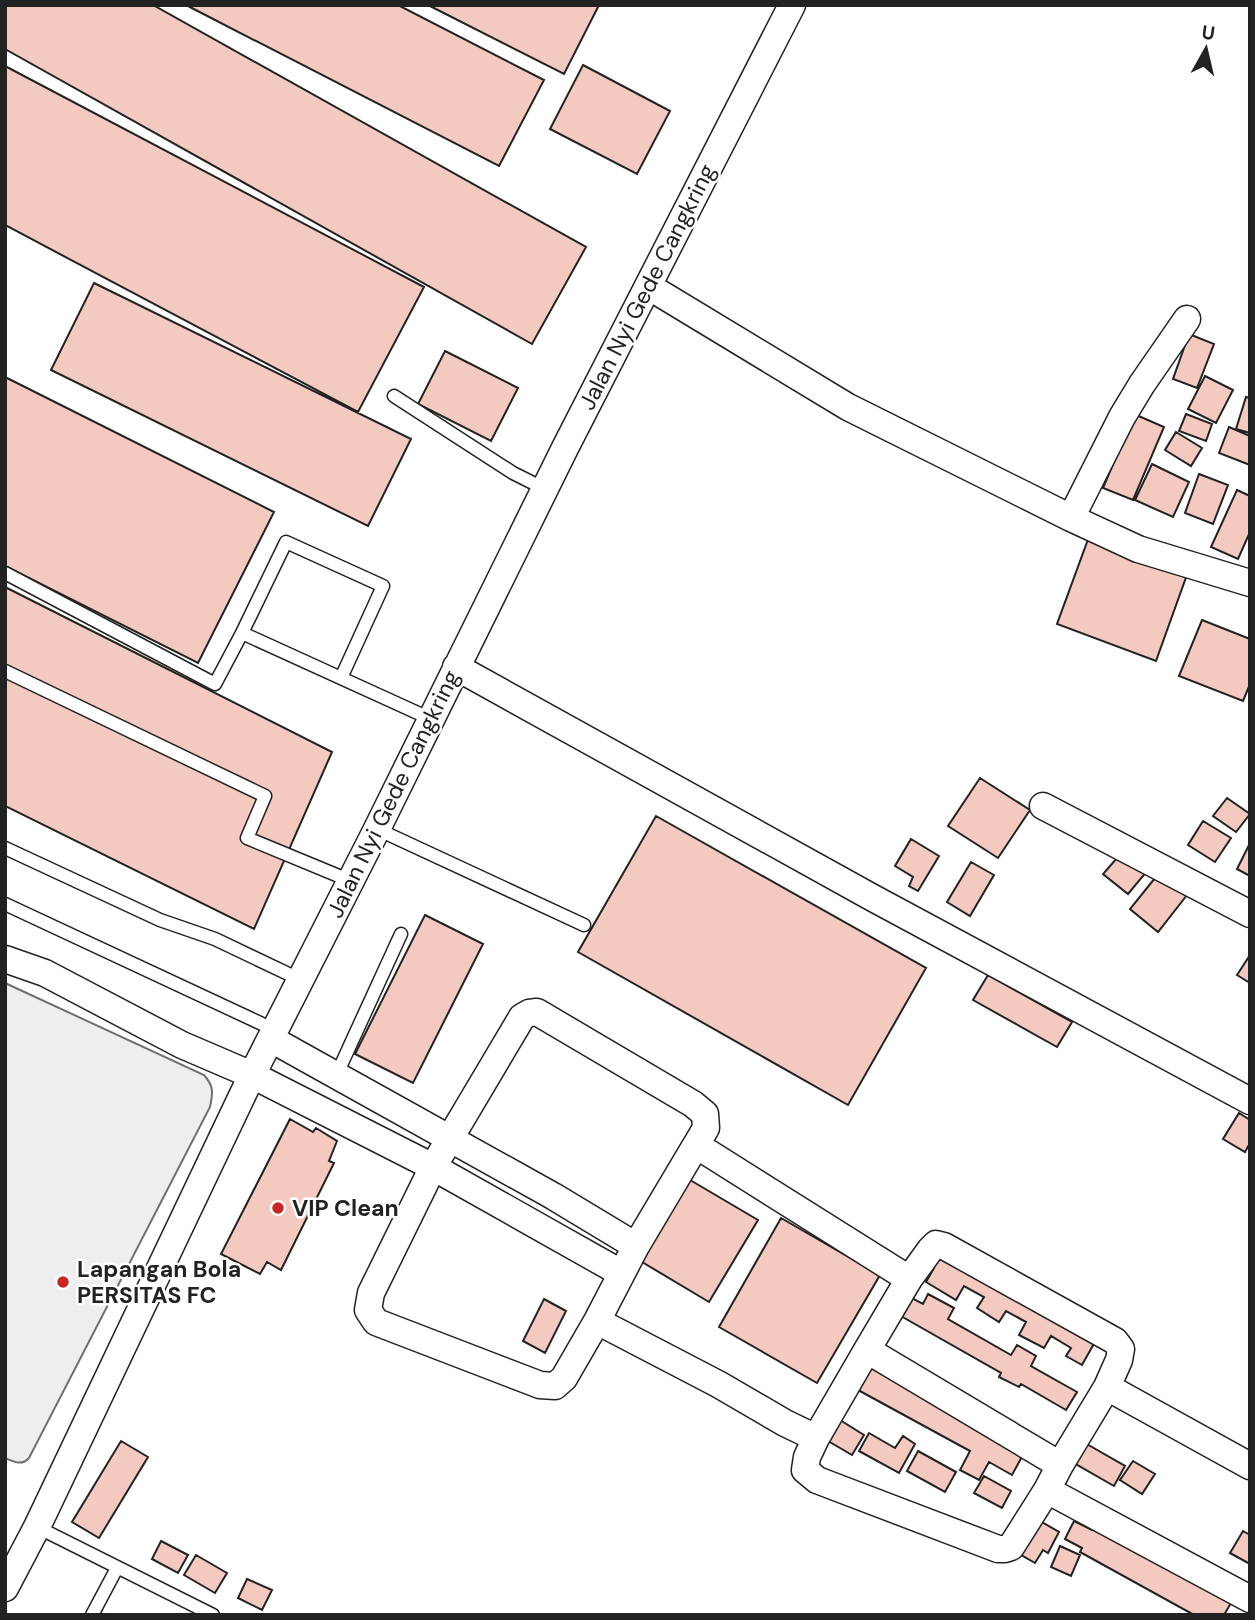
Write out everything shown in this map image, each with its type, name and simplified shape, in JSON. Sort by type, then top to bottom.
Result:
[{"type":"street","name":"Jalan Nyi Gede Cangkring","points":[[5,1588],[12,1560],[37,1527],[252,1075],[377,830],[545,489],[792,5]]},
{"type":"street","points":[[648,286],[848,407],[1071,518],[1138,549],[1250,583]]},
{"type":"street","points":[[1071,518],[1122,417],[1187,319]]},
{"type":"street","points":[[456,667],[873,898],[1250,1101]]},
{"type":"street","points":[[1043,806],[1250,914]]},
{"type":"street","points":[[5,958],[45,973],[182,1045],[252,1075],[433,1167],[621,1273]]},
{"type":"street","points":[[537,1012],[693,1104],[705,1114],[706,1128],[636,1246],[564,1378],[555,1385],[540,1385],[376,1322],[368,1310],[371,1293],[449,1138],[522,1017],[537,1012]]},
{"type":"street","points":[[273,1034],[336,1076],[553,1196],[636,1246]]},
{"type":"street","points":[[348,1124],[366,1093]]},
{"type":"street","points":[[696,1145],[909,1279]]},
{"type":"street","points":[[936,1244],[944,1245],[1115,1341],[1121,1349],[1107,1387],[1047,1490],[1011,1546],[1005,1549],[998,1549],[817,1479],[805,1470],[807,1457],[817,1438],[909,1279],[936,1244]]},
{"type":"street","points":[[597,1321],[817,1438]]},
{"type":"street","points":[[867,1350],[1060,1465]]},
{"type":"street","points":[[1107,1387],[1250,1466]]},
{"type":"street","points":[[1047,1490],[1250,1599]]},
{"type":"lane","points":[[394,396],[513,473],[545,489]]},
{"type":"lane","points":[[5,573],[215,684],[286,542],[383,586],[341,678]]},
{"type":"lane","points":[[242,633],[431,719]]},
{"type":"lane","points":[[5,671],[265,796],[247,838],[351,881]]},
{"type":"lane","points":[[377,830],[584,925]]},
{"type":"lane","points":[[5,848],[160,920],[215,939],[301,980]]},
{"type":"lane","points":[[5,904],[273,1034]]},
{"type":"lane","points":[[336,1076],[401,934]]},
{"type":"lane","points":[[37,1527],[213,1615]]},
{"type":"lane","points":[[92,1615],[117,1568]]},
{"type":"shaded area","name":"Lapangan Bola PERSITAS FC","points":[[5,983],[204,1075],[210,1083],[212,1094],[210,1107],[29,1458],[21,1463],[5,1458]]},
{"type":"building","points":[[5,5],[153,5],[586,247],[532,344],[5,49]]},
{"type":"building","points":[[186,5],[398,5],[544,80],[499,166]]},
{"type":"building","points":[[428,5],[599,5],[564,74]]},
{"type":"building","points":[[583,65],[670,111],[637,174],[550,129]]},
{"type":"building","points":[[5,66],[424,287],[358,412],[5,225]]},
{"type":"building","points":[[94,283],[411,439],[368,526],[51,370]]},
{"type":"building","points":[[1189,334],[1214,344],[1197,388],[1173,379]]},
{"type":"building","points":[[445,351],[518,388],[491,441],[418,404]]},
{"type":"building","points":[[1205,376],[1233,390],[1216,423],[1188,409]]},
{"type":"building","points":[[5,377],[274,512],[198,663],[5,566]]},
{"type":"building","points":[[1246,397],[1250,398],[1250,433],[1236,429]]},
{"type":"building","points":[[1134,414],[1164,427],[1133,500],[1103,488]]},
{"type":"building","points":[[1186,414],[1212,424],[1206,441],[1179,431]]},
{"type":"building","points":[[1229,427],[1250,436],[1250,465],[1219,453]]},
{"type":"building","points":[[1176,432],[1202,448],[1191,466],[1165,450]]},
{"type":"building","points":[[1152,464],[1189,482],[1173,517],[1135,500]]},
{"type":"building","points":[[1199,474],[1228,485],[1213,524],[1185,513]]},
{"type":"building","points":[[1237,490],[1250,496],[1250,532],[1238,559],[1211,547]]},
{"type":"building","points":[[1090,534],[1189,569],[1156,661],[1057,624]]},
{"type":"building","points":[[5,587],[332,752],[254,929],[5,806]]},
{"type":"building","points":[[1202,620],[1250,639],[1250,684],[1243,701],[1179,676]]},
{"type":"building","points":[[980,778],[1030,810],[998,858],[948,826]]},
{"type":"building","points":[[1227,798],[1250,814],[1236,832],[1213,816]]},
{"type":"building","points":[[656,816],[926,968],[848,1105],[578,952]]},
{"type":"building","points":[[1203,821],[1231,838],[1215,862],[1188,845]]},
{"type":"building","points":[[911,839],[939,856],[918,891],[909,886],[913,877],[895,866]]},
{"type":"building","points":[[1250,843],[1250,876],[1237,869]]},
{"type":"building","points":[[1124,850],[1148,870],[1128,894],[1103,874]]},
{"type":"building","points":[[971,862],[994,875],[970,916],[947,902]]},
{"type":"building","points":[[1159,873],[1187,895],[1158,932],[1130,909]]},
{"type":"building","points":[[425,915],[483,944],[413,1083],[355,1054]]},
{"type":"building","points":[[1250,955],[1250,983],[1237,975]]},
{"type":"building","points":[[988,975],[1072,1022],[1057,1047],[973,1000]]},
{"type":"building","points":[[1239,1113],[1250,1120],[1250,1143],[1245,1152],[1223,1139]]},
{"type":"building","name":"VIP Clean","points":[[290,1119],[313,1132],[316,1128],[337,1141],[329,1161],[334,1163],[281,1270],[267,1262],[260,1274],[221,1254]]},
{"type":"building","points":[[685,1177],[758,1220],[709,1302],[637,1259]]},
{"type":"building","points":[[781,1218],[880,1275],[817,1383],[719,1327]]},
{"type":"building","points":[[936,1247],[1096,1340],[1082,1365],[1066,1356],[1071,1348],[1051,1336],[1044,1348],[1019,1335],[1026,1322],[1006,1311],[999,1322],[977,1308],[984,1297],[964,1286],[956,1300],[926,1282],[934,1268],[926,1264]]},
{"type":"building","points":[[928,1294],[954,1308],[948,1319],[1011,1355],[1017,1345],[1036,1356],[1031,1366],[1077,1392],[1066,1410],[1021,1384],[1019,1387],[999,1377],[1001,1373],[899,1315],[910,1297],[923,1304]]},
{"type":"building","points":[[544,1299],[566,1311],[545,1353],[523,1341]]},
{"type":"building","points":[[871,1368],[1024,1453],[1012,1475],[989,1462],[979,1480],[960,1470],[970,1451],[858,1390]]},
{"type":"building","points":[[840,1420],[864,1435],[852,1455],[828,1441]]},
{"type":"building","points":[[869,1433],[895,1448],[903,1436],[915,1444],[899,1473],[859,1451]]},
{"type":"building","points":[[121,1441],[148,1457],[99,1538],[72,1522]]},
{"type":"building","points":[[1085,1443],[1125,1466],[1114,1486],[1074,1463]]},
{"type":"building","points":[[918,1451],[956,1472],[945,1492],[907,1471]]},
{"type":"building","points":[[1133,1461],[1155,1474],[1142,1494],[1120,1480]]},
{"type":"building","points":[[984,1476],[1011,1491],[1002,1508],[974,1493]]},
{"type":"building","points":[[1035,1518],[1059,1532],[1048,1553],[1043,1550],[1035,1563],[1016,1552]]},
{"type":"building","points":[[1074,1521],[1092,1530],[1094,1527],[1231,1603],[1224,1615],[1194,1615],[1080,1552],[1082,1548],[1065,1539]]},
{"type":"building","points":[[1243,1531],[1250,1535],[1250,1564],[1230,1553]]},
{"type":"building","points":[[161,1541],[188,1555],[178,1573],[152,1559]]},
{"type":"building","points":[[1060,1546],[1080,1555],[1071,1576],[1051,1567]]},
{"type":"building","points":[[196,1555],[227,1573],[215,1593],[184,1575]]},
{"type":"building","points":[[247,1579],[272,1590],[262,1610],[238,1598]]},
{"type":"place","name":"VIP Clean","points":[[278,1208]]},
{"type":"place","name":"Lapangan Bola PERSITAS FC","points":[[63,1282]]}]
